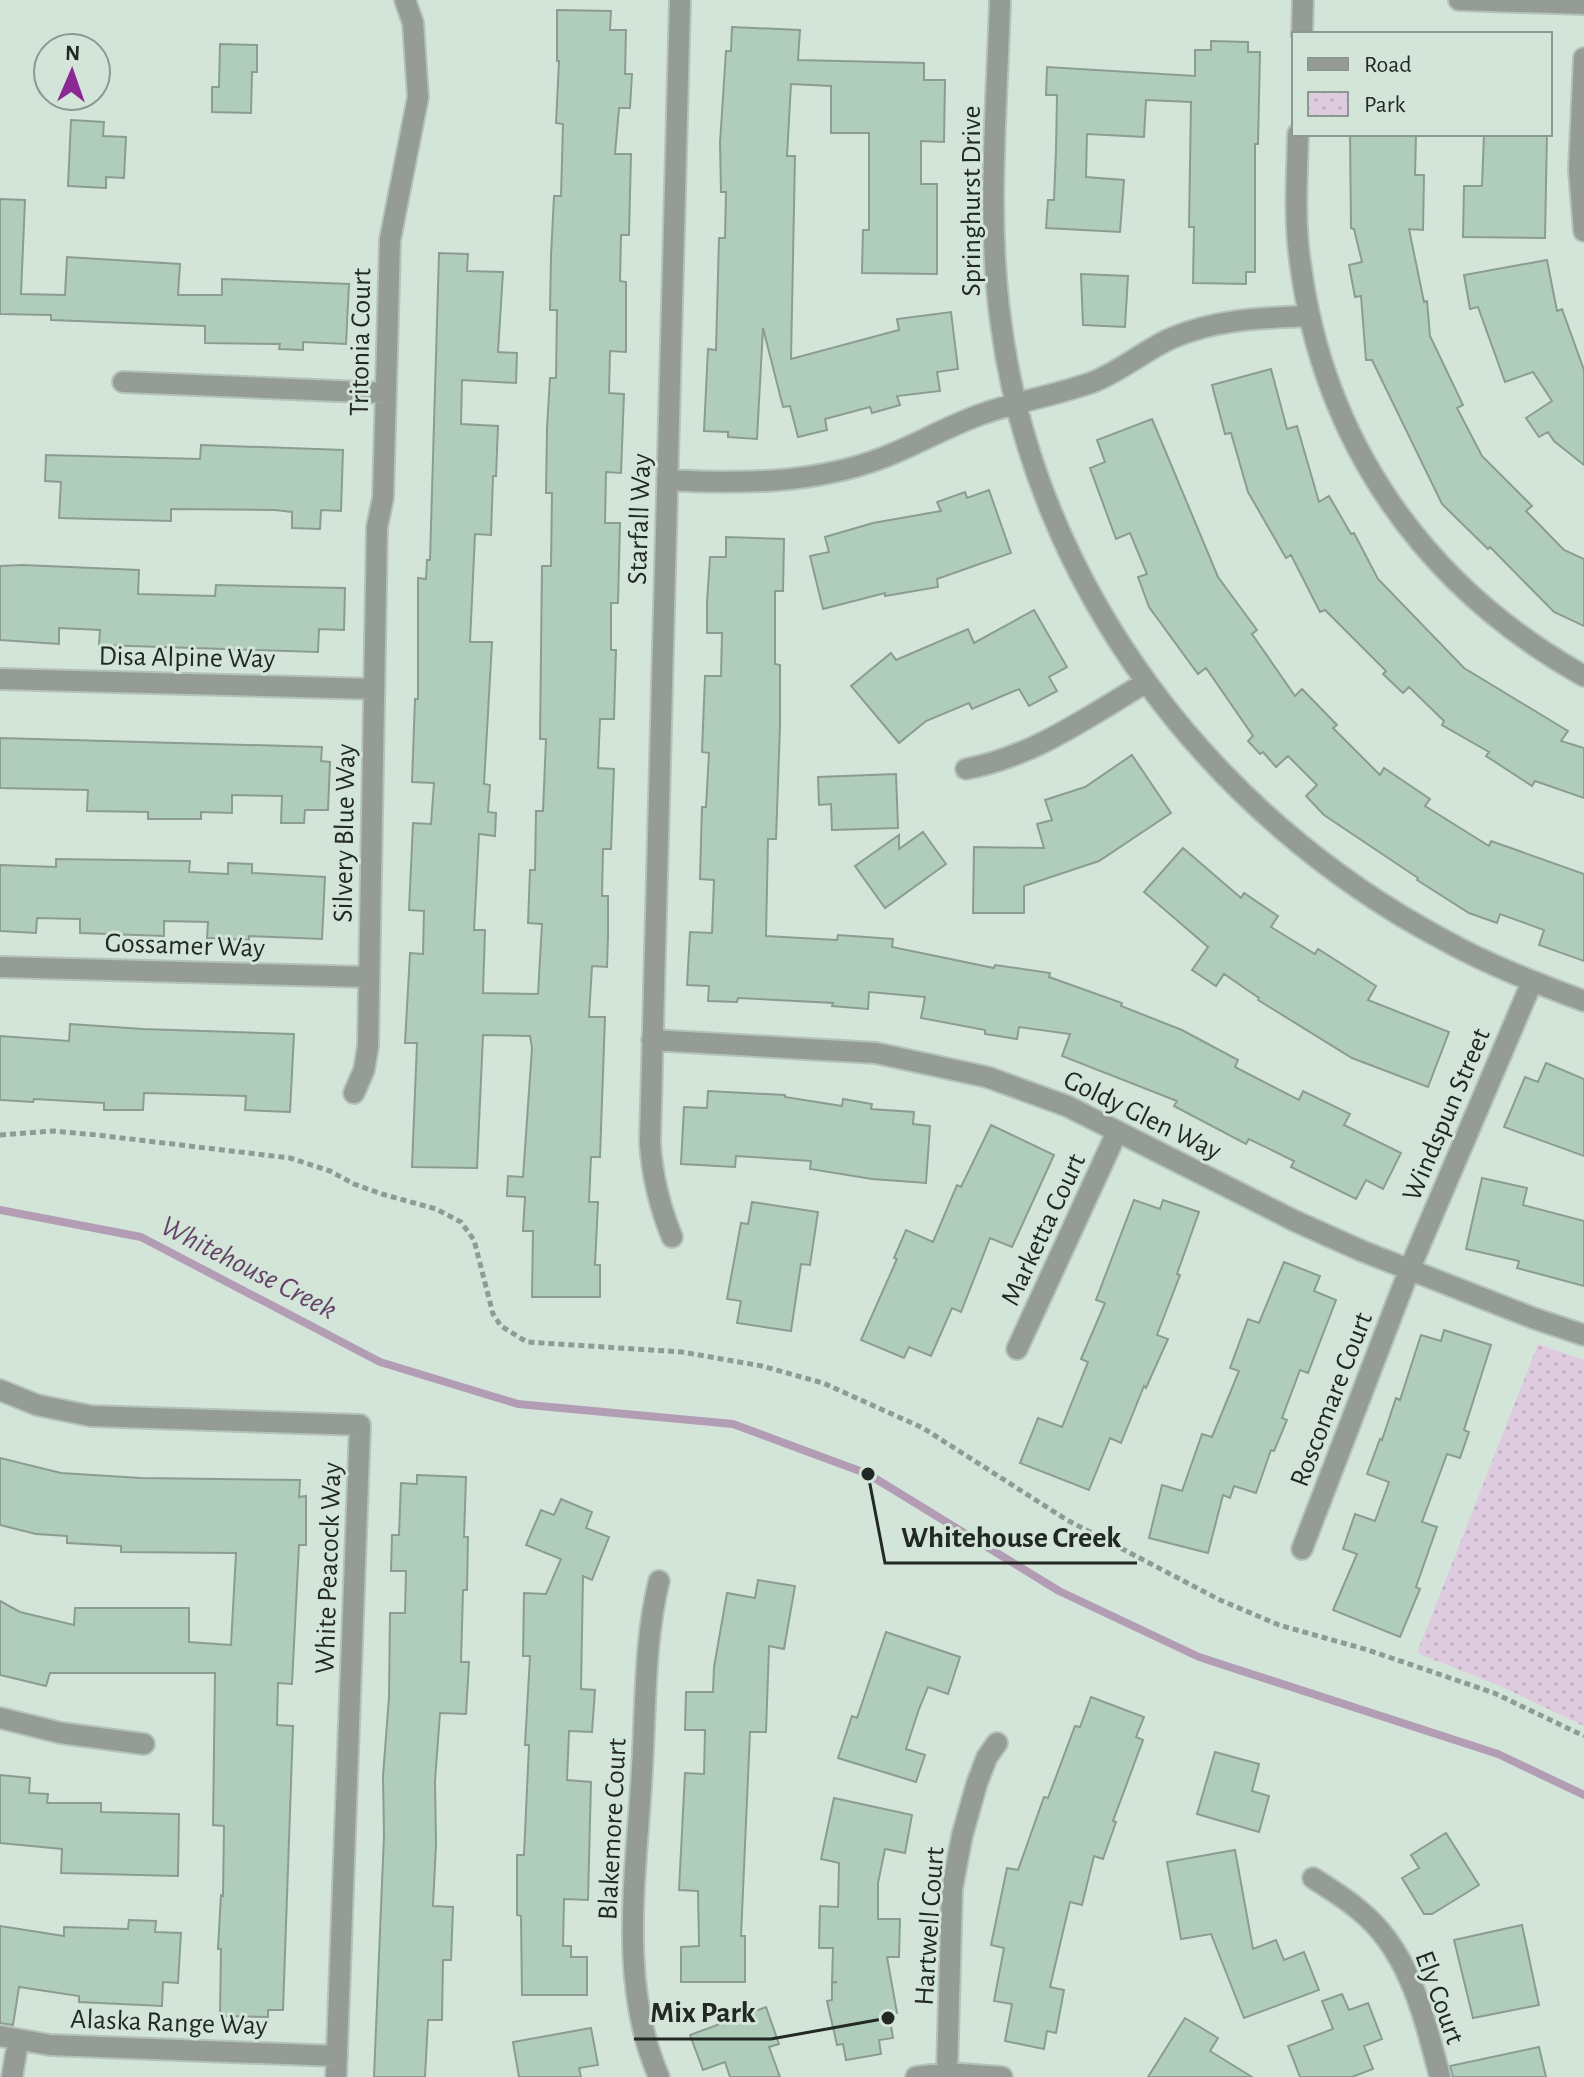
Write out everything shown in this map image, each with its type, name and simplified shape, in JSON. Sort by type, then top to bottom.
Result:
[{"type":"street","name":"Tritonia Court","points":[[373,689],[377,527],[383,498],[390,240],[418,97],[413,23],[405,0]]},
{"type":"street","name":"Starfall Way","points":[[672,1237],[658,1202],[650,1142],[680,0]]},
{"type":"street","name":"Springhurst Drive","points":[[1000,0],[993,217],[1001,326],[1015,402],[1040,486],[1061,537],[1098,611],[1145,683],[1194,743],[1238,790],[1285,833],[1389,908],[1444,940],[1532,982],[1584,1001]]},
{"type":"street","points":[[1302,32],[1303,0]]},
{"type":"street","points":[[1459,0],[1584,4]]},
{"type":"street","points":[[1584,58],[1579,170],[1584,231]]},
{"type":"street","points":[[1298,136],[1299,260],[1309,316],[1324,371],[1358,449],[1387,498],[1420,544],[1460,585],[1502,623],[1548,656],[1584,676]]},
{"type":"street","points":[[667,480],[765,482],[855,467],[964,420],[1015,402],[1096,381],[1170,339],[1198,328],[1256,318],[1309,316]]},
{"type":"street","points":[[123,382],[386,393]]},
{"type":"street","name":"Disa Alpine Way","points":[[0,679],[373,689]]},
{"type":"street","points":[[966,769],[994,764],[1021,754],[1145,683]]},
{"type":"street","name":"Silvery Blue Way","points":[[354,1093],[364,1070],[368,1046],[373,689]]},
{"type":"street","name":"Gossamer Way","points":[[0,967],[369,977]]},
{"type":"street","name":"Windspun Street","points":[[1410,1268],[1532,982]]},
{"type":"street","name":"Goldy Glen Way","points":[[652,1040],[876,1053],[987,1077],[1067,1106],[1295,1221],[1533,1318],[1584,1335]]},
{"type":"street","name":"Marketta Court","points":[[1017,1349],[1117,1132]]},
{"type":"street","name":"Roscomare Court","points":[[1302,1549],[1410,1268]]},
{"type":"street","name":"White Peacock Way","points":[[0,1390],[37,1405],[91,1416],[360,1425],[336,2077]]},
{"type":"street","name":"Blakemore Court","points":[[659,1581],[649,1637],[634,1934],[640,2019],[659,2077]]},
{"type":"street","points":[[0,1718],[61,1733],[144,1744]]},
{"type":"street","name":"Hartwell Court","points":[[947,2073],[952,1889],[962,1836],[977,1783],[987,1757],[997,1743]]},
{"type":"street","name":"Ely Court","points":[[1313,1878],[1361,1911],[1388,1940],[1403,1963],[1423,2012],[1440,2077]]},
{"type":"street","points":[[9,2038],[12,2077]]},
{"type":"street","name":"Alaska Range Way","points":[[9,2038],[50,2045],[337,2056]]},
{"type":"street","points":[[916,2077],[947,2073],[1002,2077]]},
{"type":"path","points":[[0,1135],[53,1131],[290,1158],[330,1171],[382,1194],[436,1209],[461,1222],[474,1240],[493,1314],[501,1326],[520,1339],[547,1345],[682,1352],[762,1366],[823,1383],[923,1428],[1067,1520],[1220,1600],[1279,1625],[1368,1650],[1494,1693],[1584,1736]]},
{"type":"green space","points":[[1538,1344],[1584,1360],[1584,1726],[1498,1685],[1417,1653]]},
{"type":"building","points":[[557,10],[611,11],[610,30],[626,30],[625,74],[632,74],[630,108],[619,108],[615,154],[631,154],[629,235],[621,235],[620,281],[626,282],[626,352],[610,351],[609,393],[624,394],[621,473],[606,472],[605,523],[620,523],[618,603],[611,603],[611,650],[616,650],[614,719],[600,719],[598,768],[614,769],[611,849],[603,849],[602,896],[608,896],[607,967],[592,966],[589,1017],[605,1017],[600,1157],[591,1157],[589,1202],[598,1202],[595,1265],[600,1265],[600,1297],[532,1297],[533,1231],[523,1231],[525,1197],[507,1196],[508,1176],[523,1177],[532,1048],[530,1036],[483,1035],[477,1168],[412,1167],[417,1043],[405,1043],[410,953],[423,954],[424,911],[409,910],[413,823],[431,824],[434,783],[412,782],[415,699],[418,699],[418,578],[426,579],[427,560],[430,560],[439,253],[468,254],[467,271],[503,272],[498,352],[517,353],[516,383],[462,380],[461,424],[498,426],[491,535],[475,534],[470,642],[492,642],[484,784],[490,785],[488,812],[496,813],[495,836],[479,834],[474,930],[485,930],[483,993],[538,994],[542,924],[528,923],[530,870],[535,870],[536,811],[543,811],[546,739],[540,739],[542,566],[551,566],[552,493],[546,493],[547,428],[550,378],[556,378],[557,310],[550,310],[551,256],[554,196],[561,196],[563,124],[556,123],[559,61]]},
{"type":"building","points":[[732,27],[800,30],[798,60],[924,63],[924,80],[945,80],[944,142],[921,141],[921,184],[937,184],[937,274],[862,273],[863,230],[869,230],[869,133],[831,133],[831,86],[791,84],[787,156],[795,156],[791,359],[899,330],[897,319],[951,312],[958,369],[937,372],[940,391],[897,396],[900,405],[872,413],[870,407],[825,419],[827,430],[798,437],[790,406],[783,407],[763,328],[757,439],[728,437],[728,432],[704,431],[708,349],[716,350],[719,238],[725,238],[726,192],[721,192],[720,143],[726,51],[731,51]]},
{"type":"building","points":[[1211,41],[1248,42],[1248,52],[1260,52],[1258,144],[1255,144],[1255,272],[1246,272],[1246,284],[1193,283],[1194,227],[1189,227],[1191,102],[1146,100],[1144,137],[1087,134],[1086,177],[1124,180],[1120,232],[1046,228],[1048,200],[1054,200],[1057,95],[1046,95],[1047,67],[1195,76],[1195,50],[1211,50]]},
{"type":"building","points":[[220,44],[257,45],[257,72],[252,72],[251,113],[212,112],[212,87],[219,87]]},
{"type":"building","points":[[71,120],[104,122],[103,136],[126,137],[124,178],[106,177],[106,188],[68,186]]},
{"type":"building","points":[[1350,136],[1416,136],[1415,175],[1424,175],[1423,230],[1409,229],[1424,302],[1427,301],[1430,336],[1463,405],[1457,408],[1482,456],[1532,506],[1526,511],[1564,550],[1584,559],[1584,626],[1554,612],[1442,504],[1372,360],[1366,360],[1361,296],[1355,297],[1349,265],[1362,262],[1354,229],[1351,228]]},
{"type":"building","points":[[1484,136],[1547,136],[1545,238],[1463,237],[1464,186],[1482,186]]},
{"type":"building","points":[[0,199],[25,200],[21,294],[65,295],[67,257],[180,264],[178,295],[222,295],[222,279],[349,284],[346,344],[303,342],[303,350],[279,349],[280,344],[205,343],[205,326],[51,320],[51,315],[0,314]]},
{"type":"building","points":[[1547,260],[1557,311],[1562,309],[1584,370],[1584,465],[1554,441],[1548,432],[1539,437],[1526,418],[1552,401],[1533,372],[1505,382],[1478,307],[1470,309],[1464,275]]},
{"type":"building","points":[[1081,274],[1128,276],[1125,327],[1083,325]]},
{"type":"building","points":[[1271,369],[1287,429],[1297,426],[1319,502],[1329,496],[1351,534],[1354,533],[1378,579],[1464,668],[1568,731],[1561,741],[1584,748],[1584,798],[1535,781],[1532,786],[1486,756],[1489,752],[1442,725],[1444,721],[1409,687],[1403,693],[1383,674],[1386,671],[1325,610],[1320,612],[1291,555],[1286,558],[1248,492],[1231,433],[1225,434],[1212,385]]},
{"type":"building","points":[[1152,419],[1218,577],[1257,630],[1252,634],[1295,696],[1302,689],[1337,725],[1333,728],[1380,775],[1384,768],[1430,799],[1425,806],[1489,846],[1491,841],[1584,874],[1584,961],[1539,945],[1544,930],[1500,914],[1497,923],[1469,913],[1417,880],[1324,815],[1306,796],[1317,785],[1288,756],[1276,767],[1248,741],[1253,736],[1206,668],[1198,674],[1149,607],[1138,577],[1147,574],[1130,533],[1116,539],[1090,468],[1105,462],[1097,440]]},
{"type":"building","points":[[201,445],[343,450],[341,511],[321,510],[320,529],[292,528],[292,512],[275,510],[171,509],[171,521],[59,518],[61,482],[45,481],[46,455],[200,459]]},
{"type":"building","points":[[989,490],[1011,553],[937,579],[938,587],[885,596],[885,593],[823,609],[810,556],[829,552],[825,537],[873,523],[941,511],[937,502],[965,492],[967,498]]},
{"type":"building","points":[[726,537],[784,539],[783,591],[775,591],[775,664],[780,665],[780,726],[776,839],[768,839],[766,936],[837,940],[838,935],[893,939],[892,947],[994,968],[995,965],[1050,973],[1049,977],[1122,1003],[1121,1006],[1182,1030],[1238,1060],[1235,1067],[1299,1100],[1303,1091],[1350,1114],[1344,1125],[1401,1153],[1383,1189],[1366,1180],[1356,1199],[1291,1167],[1294,1161],[1249,1139],[1246,1144],[1174,1106],[1177,1101],[1062,1056],[1070,1034],[1019,1027],[1017,1039],[921,1018],[925,997],[869,992],[868,1009],[832,1006],[833,1003],[738,998],[737,1002],[708,1001],[709,986],[687,985],[690,932],[712,933],[714,880],[700,879],[702,807],[706,807],[709,753],[702,752],[705,676],[721,676],[722,633],[707,633],[707,602],[710,557],[726,557]]},
{"type":"building","points":[[0,566],[139,570],[138,594],[215,596],[216,585],[345,588],[344,630],[319,629],[318,652],[99,645],[100,630],[59,628],[59,644],[0,640]]},
{"type":"building","points":[[1034,610],[1067,667],[1049,677],[1057,691],[1029,706],[1019,689],[972,709],[969,703],[926,721],[899,743],[851,686],[891,653],[896,660],[968,629],[974,643]]},
{"type":"building","points":[[0,738],[322,747],[321,761],[330,762],[328,810],[305,810],[304,823],[281,823],[282,796],[232,795],[232,813],[201,812],[201,819],[148,819],[148,812],[87,811],[88,790],[0,788]]},
{"type":"building","points":[[1132,755],[1171,813],[1099,861],[1024,886],[1024,913],[973,913],[974,847],[1044,848],[1037,824],[1052,820],[1045,800],[1085,787]]},
{"type":"building","points":[[896,774],[898,828],[832,830],[831,804],[819,805],[818,777]]},
{"type":"building","points":[[923,832],[946,864],[885,908],[855,866],[899,835],[899,849]]},
{"type":"building","points":[[1183,848],[1241,898],[1244,893],[1278,916],[1271,927],[1315,954],[1318,949],[1376,986],[1368,1000],[1449,1032],[1428,1087],[1352,1058],[1258,1000],[1224,974],[1216,986],[1192,970],[1208,947],[1144,892]]},
{"type":"building","points":[[56,859],[190,861],[189,872],[228,874],[228,863],[252,864],[252,873],[325,877],[322,939],[207,938],[208,922],[164,921],[164,936],[80,933],[80,919],[37,918],[36,933],[0,931],[0,865],[56,867]]},
{"type":"building","points":[[70,1024],[294,1034],[290,1112],[245,1110],[246,1096],[144,1093],[143,1110],[104,1110],[104,1103],[0,1100],[0,1036],[69,1041]]},
{"type":"building","points":[[1546,1063],[1584,1079],[1584,1156],[1504,1127],[1525,1077],[1538,1082]]},
{"type":"building","points":[[708,1091],[785,1095],[842,1106],[843,1099],[872,1104],[871,1109],[914,1112],[913,1124],[930,1126],[926,1183],[872,1179],[810,1169],[811,1161],[736,1156],[735,1167],[681,1164],[684,1107],[707,1108]]},
{"type":"building","points":[[991,1125],[1054,1155],[1012,1247],[990,1238],[961,1312],[952,1308],[931,1356],[909,1347],[904,1358],[861,1340],[897,1259],[894,1258],[906,1230],[933,1242],[957,1185],[961,1187]]},
{"type":"building","points":[[1482,1178],[1527,1188],[1523,1205],[1584,1221],[1584,1286],[1517,1268],[1519,1261],[1466,1249]]},
{"type":"building","points":[[1134,1200],[1160,1209],[1163,1200],[1199,1212],[1157,1335],[1168,1339],[1146,1388],[1144,1386],[1121,1443],[1110,1438],[1089,1490],[1020,1463],[1038,1418],[1062,1427],[1088,1362],[1081,1359],[1105,1303],[1096,1300]]},
{"type":"building","points":[[752,1202],[818,1212],[810,1265],[801,1264],[791,1331],[737,1323],[741,1301],[727,1299],[741,1223],[748,1224]]},
{"type":"building","points":[[1284,1262],[1320,1276],[1314,1291],[1336,1300],[1308,1373],[1300,1370],[1282,1418],[1287,1420],[1274,1451],[1271,1450],[1256,1493],[1234,1486],[1230,1498],[1223,1495],[1208,1553],[1149,1538],[1162,1485],[1182,1491],[1202,1434],[1212,1437],[1239,1371],[1230,1368],[1248,1319],[1259,1323]]},
{"type":"building","points":[[1444,1330],[1491,1345],[1464,1430],[1469,1432],[1460,1458],[1447,1454],[1422,1522],[1437,1527],[1416,1587],[1420,1589],[1400,1637],[1333,1610],[1357,1554],[1343,1549],[1355,1514],[1375,1521],[1389,1482],[1367,1474],[1396,1398],[1400,1400],[1421,1335],[1441,1341]]},
{"type":"building","points":[[0,1458],[61,1473],[141,1478],[300,1480],[299,1497],[306,1496],[306,1545],[299,1545],[292,1684],[278,1683],[277,1725],[293,1726],[283,2010],[268,2010],[268,2017],[220,2016],[221,1949],[218,1949],[223,1896],[224,1826],[213,1825],[215,1673],[50,1673],[46,1686],[0,1675],[0,1601],[20,1612],[74,1625],[75,1608],[189,1608],[189,1642],[231,1645],[236,1553],[121,1552],[121,1546],[67,1543],[67,1536],[36,1534],[0,1525]]},
{"type":"building","points":[[417,1475],[466,1477],[464,1537],[468,1537],[467,1590],[463,1590],[461,1662],[469,1662],[466,1714],[440,1713],[435,1781],[433,1906],[453,1907],[451,1960],[443,1960],[442,2020],[428,2020],[425,2077],[374,2077],[390,1613],[405,1613],[406,1571],[391,1571],[392,1535],[399,1535],[401,1483],[417,1484]]},
{"type":"building","points":[[561,1499],[592,1512],[586,1528],[609,1537],[592,1580],[583,1576],[581,1689],[595,1690],[592,1732],[569,1731],[567,1780],[591,1782],[588,1900],[564,1899],[563,1946],[571,1946],[571,1957],[587,1957],[587,1995],[522,1995],[517,1855],[524,1855],[530,1656],[523,1656],[524,1593],[546,1594],[561,1559],[526,1545],[541,1510],[554,1515]]},
{"type":"building","points":[[758,1580],[795,1586],[784,1649],[769,1646],[766,1732],[750,1732],[741,1936],[745,1936],[745,1982],[681,1982],[681,1947],[699,1946],[698,1891],[679,1890],[685,1773],[704,1774],[705,1730],[685,1730],[686,1692],[713,1692],[714,1667],[727,1593],[755,1598]]},
{"type":"building","points":[[886,1632],[960,1657],[948,1694],[928,1687],[919,1709],[906,1749],[925,1755],[916,1782],[838,1758],[852,1716],[857,1718]]},
{"type":"building","points":[[1091,1697],[1144,1717],[1136,1737],[1143,1740],[1113,1821],[1116,1822],[1103,1859],[1094,1856],[1082,1905],[1070,1902],[1050,1987],[1064,1990],[1056,2033],[1047,2031],[1044,2049],[1005,2041],[1012,2004],[994,2001],[1004,1948],[991,1945],[1007,1868],[1018,1870],[1044,1797],[1048,1798],[1075,1726],[1080,1727]]},
{"type":"building","points":[[1215,1752],[1259,1764],[1252,1791],[1269,1796],[1259,1832],[1197,1814]]},
{"type":"building","points":[[0,1775],[30,1778],[29,1793],[48,1794],[47,1803],[101,1803],[101,1812],[179,1814],[178,1876],[61,1873],[62,1849],[0,1843]]},
{"type":"building","points":[[834,1798],[912,1815],[905,1853],[885,1849],[878,1883],[878,1919],[900,1919],[899,1957],[887,1957],[897,2013],[889,2014],[893,2038],[879,2040],[881,2054],[846,2060],[843,2044],[837,2045],[827,2001],[832,2000],[832,1983],[837,1982],[832,1982],[833,1948],[819,1948],[820,1906],[838,1907],[839,1863],[821,1859]]},
{"type":"building","points":[[1446,1833],[1479,1885],[1432,1914],[1424,1914],[1402,1878],[1419,1868],[1411,1855]]},
{"type":"building","points":[[1235,1850],[1253,1949],[1276,1940],[1284,1960],[1304,1952],[1319,1990],[1244,2018],[1211,1934],[1181,1939],[1167,1862]]},
{"type":"building","points":[[129,1920],[156,1921],[155,1932],[181,1933],[178,1983],[163,1982],[162,2006],[79,2002],[79,1996],[19,1987],[13,2025],[0,2023],[0,1926],[64,1936],[64,1927],[128,1929]]},
{"type":"building","points":[[1522,1925],[1539,2005],[1473,2018],[1454,1940]]},
{"type":"building","points":[[1342,1994],[1349,2010],[1368,2003],[1382,2039],[1364,2046],[1373,2069],[1352,2077],[1300,2077],[1288,2046],[1333,2029],[1322,2001]]},
{"type":"building","points":[[766,2007],[779,2044],[769,2047],[780,2077],[730,2077],[725,2062],[703,2070],[690,2035]]},
{"type":"building","points":[[1185,2018],[1218,2038],[1210,2051],[1252,2077],[1148,2077]]},
{"type":"building","points":[[591,2028],[598,2065],[579,2068],[581,2077],[519,2077],[513,2042]]},
{"type":"building","points":[[1539,2047],[1546,2077],[1453,2077],[1450,2066]]},
{"type":"waterway","name":"Whitehouse Creek","points":[[0,1210],[141,1237],[380,1362],[518,1404],[733,1424],[868,1474],[1059,1591],[1199,1657],[1498,1754],[1584,1795]]},
{"type":"place","name":"Whitehouse Creek","points":[[868,1474]]},
{"type":"place","name":"Mix Park","points":[[888,2018]]}]
